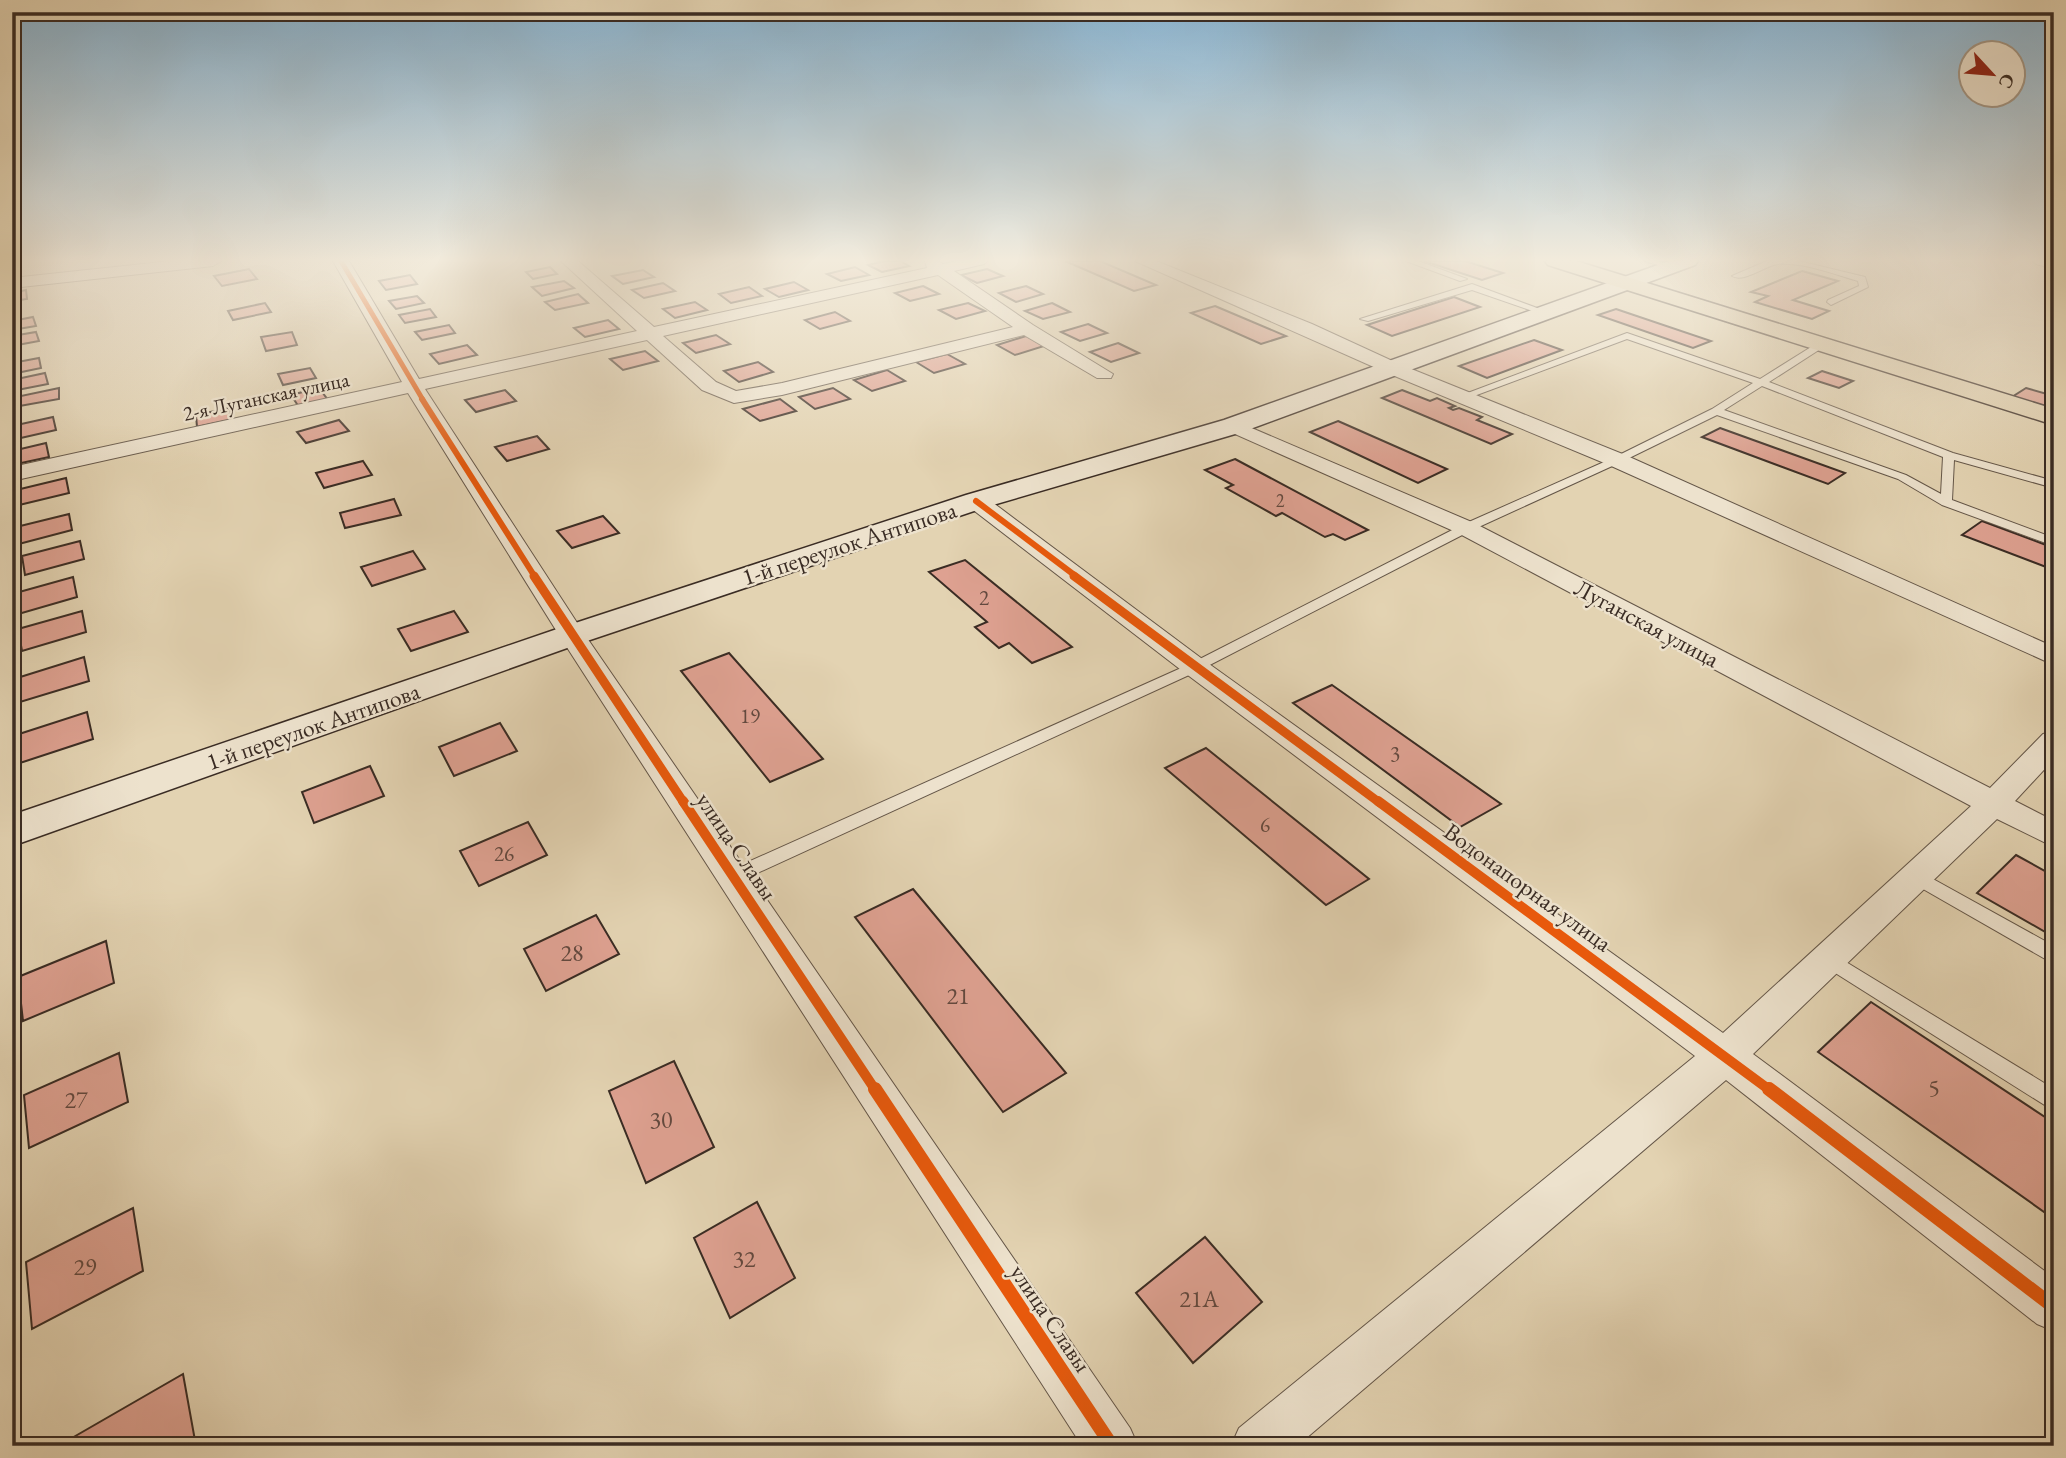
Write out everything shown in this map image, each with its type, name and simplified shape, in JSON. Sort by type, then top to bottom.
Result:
[{"type":"main road","name":"1-й переулок Антипова","points":[[12,831],[572,635],[976,501],[1233,426],[1499,329]]},
{"type":"main road","points":[[1773,329],[2054,417]]},
{"type":"street","name":"улица Славы","points":[[381,329],[415,388],[572,635],[1112,1446]]},
{"type":"street","points":[[645,329],[709,386],[734,397],[782,389],[1027,329]]},
{"type":"street","name":"2-я Луганская улица","points":[[12,474],[676,329]]},
{"type":"street","points":[[1027,329],[1104,374]]},
{"type":"street","points":[[1308,329],[1392,369],[1617,460],[2054,657]]},
{"type":"street","name":"Луганская улица","points":[[1233,426],[1466,528],[2054,835]]},
{"type":"street","name":"Водонапорная улица","points":[[976,501],[1195,667],[1725,1056],[2054,1307]]},
{"type":"street","points":[[1257,1446],[1725,1056],[1993,804],[2054,741]]},
{"type":"lane","points":[[1462,397],[1627,336],[1760,382],[1950,455],[2054,485]]},
{"type":"lane","points":[[734,876],[1195,667],[1466,528],[1617,460],[1716,411],[1822,344]]},
{"type":"lane","points":[[1716,411],[1902,477],[1947,502],[2054,542]]},
{"type":"lane","points":[[1947,502],[1950,455]]},
{"type":"lane","points":[[1915,876],[2054,957]]},
{"type":"lane","points":[[1828,959],[2054,1101]]},
{"type":"building","points":[[452,329],[455,333],[422,340],[415,332]]},
{"type":"building","points":[[575,329],[619,329],[585,337]]},
{"type":"building","points":[[1071,329],[1099,329],[1107,333],[1080,341],[1061,332]]},
{"type":"building","points":[[1227,329],[1270,329],[1286,336],[1261,344]]},
{"type":"building","points":[[1376,329],[1413,329],[1392,336]]},
{"type":"building","points":[[1638,329],[1675,329],[1711,341],[1693,348]]},
{"type":"building","points":[[36,332],[39,341],[12,346],[12,336]]},
{"type":"building","points":[[292,332],[297,345],[266,351],[261,337]]},
{"type":"building","points":[[716,335],[730,344],[696,353],[683,343]]},
{"type":"building","points":[[1026,336],[1044,346],[1015,355],[997,345]]},
{"type":"building","points":[[1534,340],[1562,350],[1487,378],[1459,366]]},
{"type":"building","points":[[1118,343],[1139,353],[1111,362],[1090,352]]},
{"type":"building","points":[[467,345],[477,355],[439,364],[430,354]]},
{"type":"building","points":[[645,351],[658,361],[623,370],[610,359]]},
{"type":"building","points":[[947,354],[965,364],[934,373],[916,362]]},
{"type":"building","points":[[39,358],[41,368],[12,374],[12,363]]},
{"type":"building","points":[[758,362],[773,372],[739,382],[724,371]]},
{"type":"building","points":[[310,368],[316,378],[283,385],[278,374]]},
{"type":"building","points":[[887,370],[905,381],[872,391],[854,380]]},
{"type":"building","points":[[1822,371],[1853,381],[1839,388],[1808,378]]},
{"type":"building","points":[[45,373],[48,384],[12,391],[12,380]]},
{"type":"building","points":[[59,388],[59,399],[14,407],[16,397]]},
{"type":"building","points":[[319,388],[328,400],[299,407],[291,395]]},
{"type":"building","points":[[833,388],[850,399],[815,409],[799,397]]},
{"type":"building","points":[[2026,388],[2054,396],[2054,410],[2012,397]]},
{"type":"building","points":[[505,390],[516,401],[476,412],[465,400]]},
{"type":"building","points":[[1402,390],[1430,401],[1437,398],[1455,406],[1449,408],[1453,410],[1459,408],[1482,417],[1477,420],[1512,434],[1491,444],[1382,398]]},
{"type":"building","points":[[780,399],[796,411],[760,421],[743,409]]},
{"type":"building","points":[[229,408],[230,420],[197,427],[196,415]]},
{"type":"building","points":[[53,417],[56,430],[12,440],[12,426]]},
{"type":"building","points":[[339,420],[349,431],[306,443],[297,432]]},
{"type":"building","points":[[1338,421],[1447,469],[1418,483],[1310,432]]},
{"type":"building","points":[[1720,428],[1845,473],[1828,484],[1702,437]]},
{"type":"building","points":[[537,436],[549,449],[507,461],[495,447]]},
{"type":"building","points":[[46,443],[49,457],[12,465],[12,451]]},
{"type":"building","points":[[1235,459],[1368,530],[1345,540],[1333,534],[1325,537],[1282,513],[1276,516],[1226,488],[1233,485],[1205,470]]},
{"type":"building","points":[[363,461],[372,475],[324,488],[316,473]]},
{"type":"building","points":[[66,478],[69,493],[15,506],[12,491]]},
{"type":"building","points":[[394,499],[401,515],[345,528],[340,513]]},
{"type":"building","points":[[69,514],[72,530],[15,545],[12,528]]},
{"type":"building","points":[[603,516],[619,533],[572,548],[557,531]]},
{"type":"building","points":[[1982,521],[2054,548],[2054,570],[1962,535]]},
{"type":"building","points":[[80,541],[84,559],[25,575],[22,556]]},
{"type":"building","points":[[413,551],[425,569],[372,586],[361,567]]},
{"type":"building","points":[[965,560],[1072,647],[1032,663],[1009,643],[999,648],[975,627],[987,622],[929,572]]},
{"type":"building","points":[[73,577],[77,597],[15,615],[12,594]]},
{"type":"building","points":[[82,611],[86,632],[22,651],[18,629]]},
{"type":"building","points":[[454,611],[468,632],[411,651],[398,629]]},
{"type":"building","points":[[729,653],[823,759],[770,782],[681,671]]},
{"type":"building","points":[[84,657],[89,681],[20,702],[17,678]]},
{"type":"building","points":[[1332,685],[1501,804],[1460,827],[1293,703]]},
{"type":"building","points":[[87,712],[93,739],[20,763],[16,735]]},
{"type":"building","points":[[500,723],[517,751],[454,776],[439,747]]},
{"type":"building","points":[[1206,748],[1369,879],[1326,905],[1165,768]]},
{"type":"building","points":[[370,766],[384,796],[314,823],[302,792]]},
{"type":"building","points":[[528,822],[547,855],[479,886],[460,851]]},
{"type":"building","points":[[2016,855],[2054,876],[2054,937],[1977,893]]},
{"type":"building","points":[[913,889],[1066,1073],[1003,1112],[855,917]]},
{"type":"building","points":[[596,915],[619,954],[546,991],[524,949]]},
{"type":"building","points":[[106,941],[114,983],[23,1021],[18,977]]},
{"type":"building","points":[[1871,1002],[2054,1123],[2054,1219],[1818,1052]]},
{"type":"building","points":[[119,1053],[128,1102],[29,1148],[24,1095]]},
{"type":"building","points":[[674,1061],[714,1147],[646,1183],[609,1091]]},
{"type":"building","points":[[757,1202],[795,1278],[730,1318],[694,1238]]},
{"type":"building","points":[[133,1208],[143,1271],[32,1329],[26,1262]]},
{"type":"building","points":[[1205,1237],[1262,1302],[1193,1363],[1136,1293]]},
{"type":"building","points":[[183,1374],[196,1446],[65,1446],[65,1442]]},
{"type":"cycle path","points":[[381,329],[415,388],[572,635],[1112,1446]]},
{"type":"cycle path","points":[[976,501],[1195,667],[1725,1056],[2054,1307]]}]
